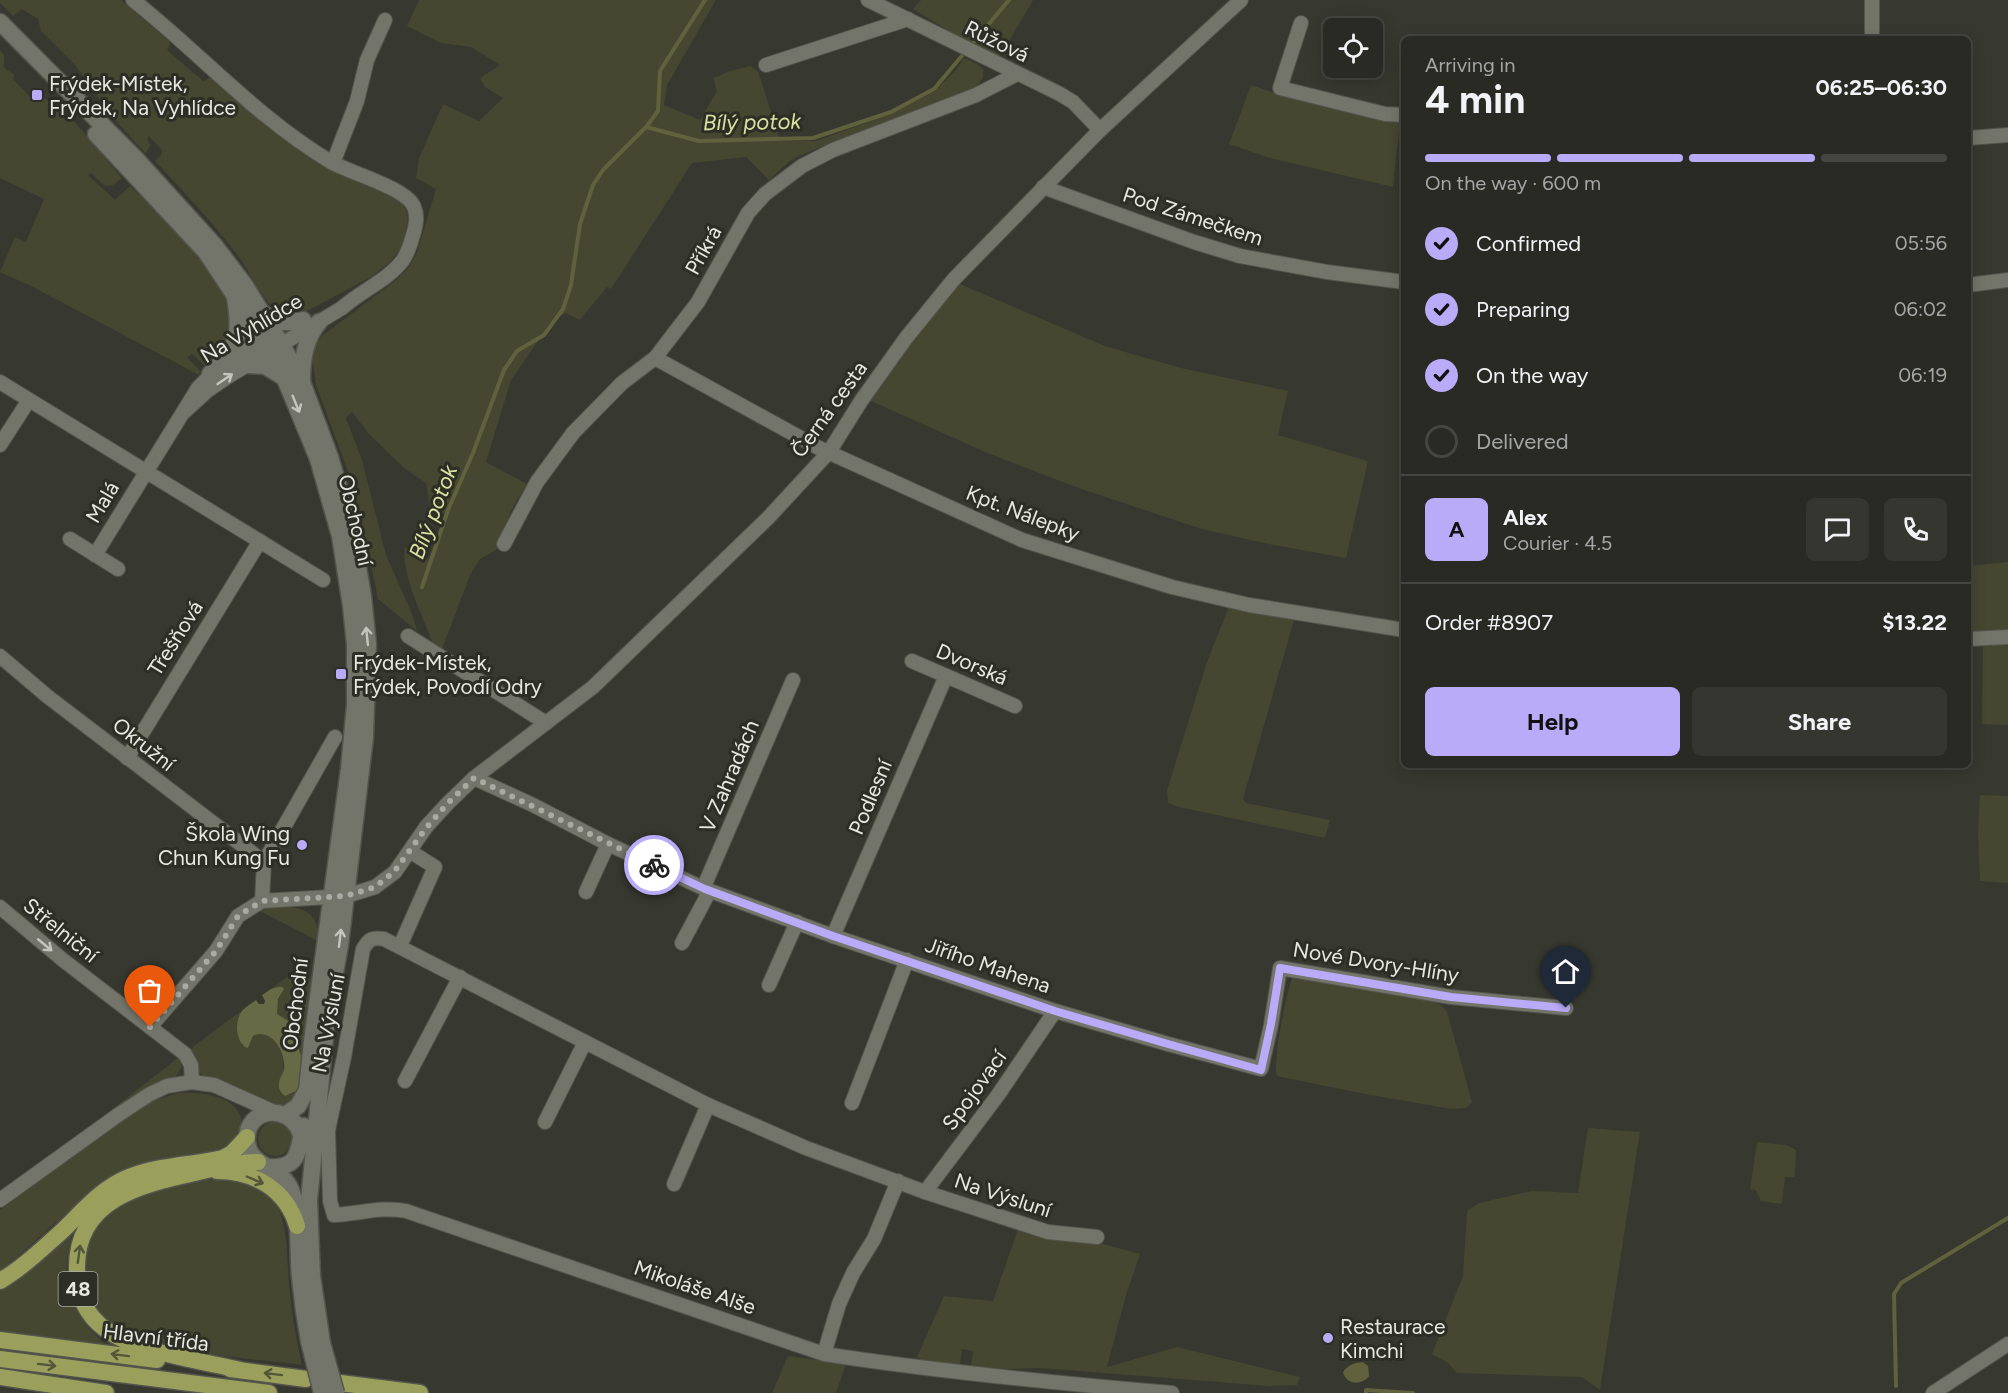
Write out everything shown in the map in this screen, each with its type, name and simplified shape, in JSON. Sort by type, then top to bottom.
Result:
[{"type":"highway","name":"48","points":[[0,1281],[21,1267],[95,1198],[110,1187],[128,1178],[164,1167],[223,1158],[232,1153],[248,1131]]},
{"type":"highway","name":"48","points":[[240,1370],[152,1350],[120,1338],[102,1327],[85,1307],[78,1288],[77,1266],[80,1244],[89,1224],[102,1209],[115,1199],[132,1190],[230,1164],[263,1164]]},
{"type":"highway","name":"48","points":[[198,1172],[221,1171],[263,1182],[282,1197],[291,1210],[297,1226]]},
{"type":"highway","name":"Hlavní třída","points":[[0,1340],[306,1379]]},
{"type":"highway","points":[[0,1359],[269,1393]]},
{"type":"highway","points":[[0,1377],[106,1393]]},
{"type":"highway","points":[[338,1388],[420,1393]]},
{"type":"main road","name":"Obchodní","points":[[0,22],[136,159],[215,246],[244,284],[262,313],[273,343],[293,381],[318,459],[340,536],[355,644],[354,716],[339,896],[340,945],[327,1018],[321,1074]]},
{"type":"main road","name":"Obchodní","points":[[0,36],[126,165],[206,252],[233,292],[273,343]]},
{"type":"main road","points":[[210,374],[227,357],[236,339],[239,328],[233,292]]},
{"type":"main road","points":[[248,364],[266,366],[293,381],[308,338],[311,321],[279,323],[262,313]]},
{"type":"main road","name":"Obchodní","points":[[279,1113],[298,1106],[307,1090],[313,1030],[339,896]]},
{"type":"main road","points":[[301,1135],[321,1074]]},
{"type":"main road","points":[[321,1074],[309,1200],[316,1342],[322,1393]]},
{"type":"main road","points":[[263,1164],[284,1166],[295,1157],[302,1143],[296,1122],[279,1113],[264,1114],[256,1119],[248,1131],[249,1151],[263,1164],[284,1178],[290,1188],[297,1226],[300,1277],[316,1342],[338,1388]]},
{"type":"main road","points":[[295,1157],[309,1200]]},
{"type":"street","name":"Na Vyhlídce","points":[[133,0],[269,119],[333,163],[405,196],[414,207],[416,215],[415,231],[403,260],[382,279],[356,296],[336,303],[273,343],[233,358],[210,374],[188,400],[184,412]]},
{"type":"street","name":"Růžová","points":[[868,0],[1060,94],[1073,102],[1100,130]]},
{"type":"street","name":"Černá cesta","points":[[262,901],[339,896],[375,887],[394,872],[411,852],[426,828],[474,778],[593,687],[768,518],[829,452],[861,401],[906,338],[954,279],[1100,130],[1241,0]]},
{"type":"street","points":[[1872,0],[1872,36]]},
{"type":"street","points":[[766,65],[908,19]]},
{"type":"street","points":[[333,163],[357,101],[367,60],[385,20]]},
{"type":"street","points":[[1301,23],[1280,88],[1384,114],[1401,115]]},
{"type":"street","name":"Příkrá","points":[[504,544],[537,482],[573,433],[622,383],[655,358],[698,302],[748,213],[765,194],[802,166],[833,150],[976,95],[1017,74]]},
{"type":"street","points":[[1971,138],[2008,135]]},
{"type":"street","name":"Pod Zámečkem","points":[[1043,187],[1194,242],[1240,256],[1327,272],[1401,282]]},
{"type":"street","points":[[1971,285],[2008,280]]},
{"type":"street","name":"Na Vyhlídce","points":[[146,470],[184,412],[207,391],[248,364],[273,343]]},
{"type":"street","name":"Kpt. Nálepky","points":[[655,358],[829,452],[1022,540],[1172,587],[1248,605],[1401,630]]},
{"type":"street","points":[[0,382],[323,580]]},
{"type":"street","points":[[0,445],[29,400]]},
{"type":"street","name":"Malá","points":[[95,555],[146,470]]},
{"type":"street","name":"Malá","points":[[70,539],[118,569]]},
{"type":"street","name":"Třešňová","points":[[127,758],[260,541]]},
{"type":"street","points":[[408,636],[546,723]]},
{"type":"street","points":[[1971,639],[2008,637]]},
{"type":"street","name":"Okružní","points":[[0,656],[47,696],[264,862]]},
{"type":"street","name":"Dvorská","points":[[912,661],[1015,706]]},
{"type":"street","name":"Podlesní","points":[[833,936],[946,676]]},
{"type":"street","name":"V Zahradách","points":[[705,889],[705,884],[793,680]]},
{"type":"street","points":[[150,1027],[216,951],[238,916],[262,901],[264,862],[335,737]]},
{"type":"street","name":"Jiřího Mahena","points":[[474,778],[705,889],[833,936],[1055,1011]]},
{"type":"street","points":[[586,891],[608,844]]},
{"type":"street","points":[[400,946],[435,867],[411,852]]},
{"type":"street","points":[[682,943],[706,896],[705,889]]},
{"type":"street","name":"Střelniční","points":[[0,907],[63,960],[185,1054],[191,1065],[192,1082]]},
{"type":"street","points":[[768,985],[797,922]]},
{"type":"street","name":"Na Výsluní","points":[[334,1215],[330,1201],[328,1130],[344,1057],[363,949],[369,939],[374,937],[400,946],[708,1105],[806,1148],[924,1192],[1048,1232],[1097,1237]]},
{"type":"street","name":"Jiřího Mahena","points":[[852,1103],[907,960]]},
{"type":"street","name":"Nové Dvory-Hlíny","points":[[1055,1011],[1261,1070],[1280,968],[1451,997],[1566,1008]]},
{"type":"street","points":[[405,1081],[459,977]]},
{"type":"street","name":"Spojovací","points":[[924,1192],[998,1095],[1055,1011]]},
{"type":"street","points":[[545,1122],[585,1042]]},
{"type":"street","points":[[0,1200],[150,1094],[168,1086],[192,1082],[214,1085],[279,1113]]},
{"type":"street","points":[[232,1093],[248,1113],[248,1131]]},
{"type":"street","points":[[674,1184],[708,1105]]},
{"type":"street","points":[[824,1354],[839,1304],[853,1273],[874,1239],[898,1181]]},
{"type":"street","name":"Mikoláše Alše","points":[[334,1215],[377,1210],[406,1211],[824,1354],[895,1365],[1049,1383],[1172,1393]]},
{"type":"street","points":[[1933,1393],[2008,1344]]},
{"type":"shaded area","points":[[0,0],[121,0],[169,41],[167,50],[203,81],[213,79],[316,160],[347,177],[400,200],[408,218],[400,249],[390,262],[371,277],[298,316],[278,312],[266,300],[241,260],[221,234],[155,161],[161,155],[162,150],[149,136],[147,139],[150,145],[146,154],[116,121],[75,65],[41,31],[38,19],[22,9],[13,16],[0,3]]},
{"type":"shaded area","points":[[419,0],[716,0],[667,85],[664,105],[700,120],[717,91],[713,78],[750,66],[758,71],[780,141],[816,141],[891,114],[935,91],[956,70],[964,58],[983,69],[983,78],[977,86],[803,154],[790,161],[769,180],[746,157],[692,163],[611,289],[607,287],[580,320],[566,313],[551,322],[511,380],[486,462],[527,484],[512,509],[496,550],[480,559],[471,573],[442,649],[433,644],[409,582],[404,557],[405,547],[429,559],[445,514],[430,506],[426,483],[404,468],[369,434],[352,412],[346,418],[362,460],[386,555],[417,631],[378,599],[350,477],[316,385],[313,362],[314,346],[322,336],[396,280],[409,267],[417,252],[436,189],[416,178],[419,158],[443,104],[479,121],[503,98],[485,87],[480,78],[500,65],[471,47],[441,43],[407,26]]},
{"type":"shaded area","points":[[921,0],[1033,0],[1001,55],[997,57],[965,41],[913,9]]},
{"type":"shaded area","points":[[0,50],[4,55],[4,68],[15,75],[13,79],[35,102],[42,96],[72,119],[122,178],[106,186],[91,173],[88,175],[115,200],[130,186],[139,195],[141,194],[204,260],[228,295],[232,340],[207,368],[192,354],[187,357],[200,371],[199,375],[31,286],[0,272],[15,237],[26,242],[44,199],[0,178]]},
{"type":"shaded area","points":[[1251,85],[1325,107],[1400,121],[1393,187],[1270,158],[1229,144]]},
{"type":"shaded area","points":[[958,283],[1105,346],[1181,368],[1288,391],[1278,435],[1368,461],[1346,558],[1202,529],[1073,486],[985,452],[869,400],[908,343]]},
{"type":"shaded area","points":[[2008,562],[2008,633],[1971,636],[1971,566]]},
{"type":"shaded area","points":[[1228,609],[1291,617],[1294,620],[1243,799],[1246,803],[1330,820],[1325,838],[1168,803],[1167,790],[1207,662]]},
{"type":"shaded area","points":[[2008,641],[2008,725],[1982,724],[1983,643]]},
{"type":"shaded area","points":[[1980,795],[2008,796],[2008,883],[1980,881],[1978,833]]},
{"type":"shaded area","points":[[272,906],[299,909],[312,916],[318,930],[318,941],[258,910]]},
{"type":"shaded area","points":[[290,975],[311,979],[301,1056],[287,1020],[277,1014],[282,987],[271,989]]},
{"type":"shaded area","points":[[1293,977],[1432,1000],[1442,1006],[1447,1012],[1472,1102],[1466,1108],[1451,1109],[1277,1076],[1276,1058],[1284,1011],[1290,984]]},
{"type":"shaded area","points":[[278,987],[284,989],[278,999],[277,1014],[287,1020],[294,1029],[301,1056],[303,1088],[285,1096],[279,1087],[284,1069],[283,1056],[276,1043],[272,1038],[260,1034],[253,1036],[248,1048],[242,1044],[237,1032],[238,1018],[243,1010],[256,1000],[259,1004],[264,1004],[262,995]]},
{"type":"shaded area","points":[[241,1011],[237,1027],[248,1048],[253,1036],[261,1034],[274,1040],[282,1054],[282,1077],[291,1094],[303,1088],[286,1107],[272,1106],[202,1075],[196,1069],[188,1053]]},
{"type":"shaded area","points":[[179,1057],[182,1067],[175,1078],[147,1088],[113,1113],[110,1111]]},
{"type":"shaded area","points":[[179,1093],[206,1094],[230,1103],[238,1111],[241,1120],[239,1132],[231,1147],[85,1197],[0,1272],[0,1210],[137,1110],[152,1101]]},
{"type":"shaded area","points":[[275,1122],[287,1127],[292,1139],[287,1151],[275,1156],[263,1151],[258,1139],[263,1127]]},
{"type":"shaded area","points":[[1588,1128],[1640,1132],[1600,1390],[1582,1377],[1457,1373],[1448,1363],[1432,1354],[1463,1276],[1467,1211],[1479,1203],[1532,1191],[1578,1193]]},
{"type":"shaded area","points":[[1757,1142],[1786,1145],[1796,1150],[1795,1176],[1785,1177],[1782,1204],[1761,1201],[1756,1190],[1750,1189]]},
{"type":"shaded area","points":[[203,1179],[237,1182],[254,1187],[268,1196],[279,1209],[285,1234],[291,1304],[302,1365],[202,1353],[127,1335],[105,1321],[92,1301],[86,1278],[86,1252],[93,1232],[104,1217],[120,1205],[138,1196]]},
{"type":"shaded area","points":[[75,1226],[67,1261],[69,1292],[82,1319],[107,1345],[0,1331],[0,1291]]},
{"type":"shaded area","points":[[1019,1226],[1140,1254],[1126,1295],[1107,1367],[1177,1347],[1300,1377],[1297,1385],[1269,1386],[1040,1368],[1006,1369],[971,1366],[973,1351],[962,1349],[960,1364],[926,1362],[917,1357],[944,1296],[993,1301]]},
{"type":"shaded area","points":[[788,1356],[846,1364],[836,1393],[772,1393]]},
{"type":"shaded area","points":[[1363,1362],[1368,1366],[1369,1376],[1358,1383],[1347,1380],[1343,1372],[1345,1369],[1352,1364]]},
{"type":"waterway","points":[[646,127],[658,111],[660,71],[705,0]]},
{"type":"waterway","name":"Bílý potok","points":[[422,587],[448,510],[473,453],[504,370],[517,351],[544,335],[563,309],[571,285],[580,224],[593,185],[603,170],[646,127],[699,141],[813,138],[891,112],[934,89],[1009,0]]},
{"type":"waterway","points":[[1896,1386],[1894,1294],[1901,1283],[2008,1218]]},
{"type":"waterway","points":[[1366,1393],[1366,1390],[1413,1393]]},
{"type":"way so far","points":[[150,1027],[216,951],[238,916],[262,901],[346,896],[375,887],[394,872],[411,852],[426,828],[474,778],[654,865]]},
{"type":"place","name":"Frýdek-Místek, Frýdek, Na Vyhlídce","points":[[37,95]]},
{"type":"place","name":"Frýdek-Místek, Frýdek, Povodí Odry","points":[[341,674]]},
{"type":"place","name":"Škola Wing Chun Kung Fu","points":[[302,845]]},
{"type":"place","name":"Restaurace Kimchi","points":[[1328,1338]]},
{"type":"route","points":[[654,865],[705,889],[833,936],[1055,1011],[1261,1070],[1280,968],[1451,997],[1566,1008]]}]
